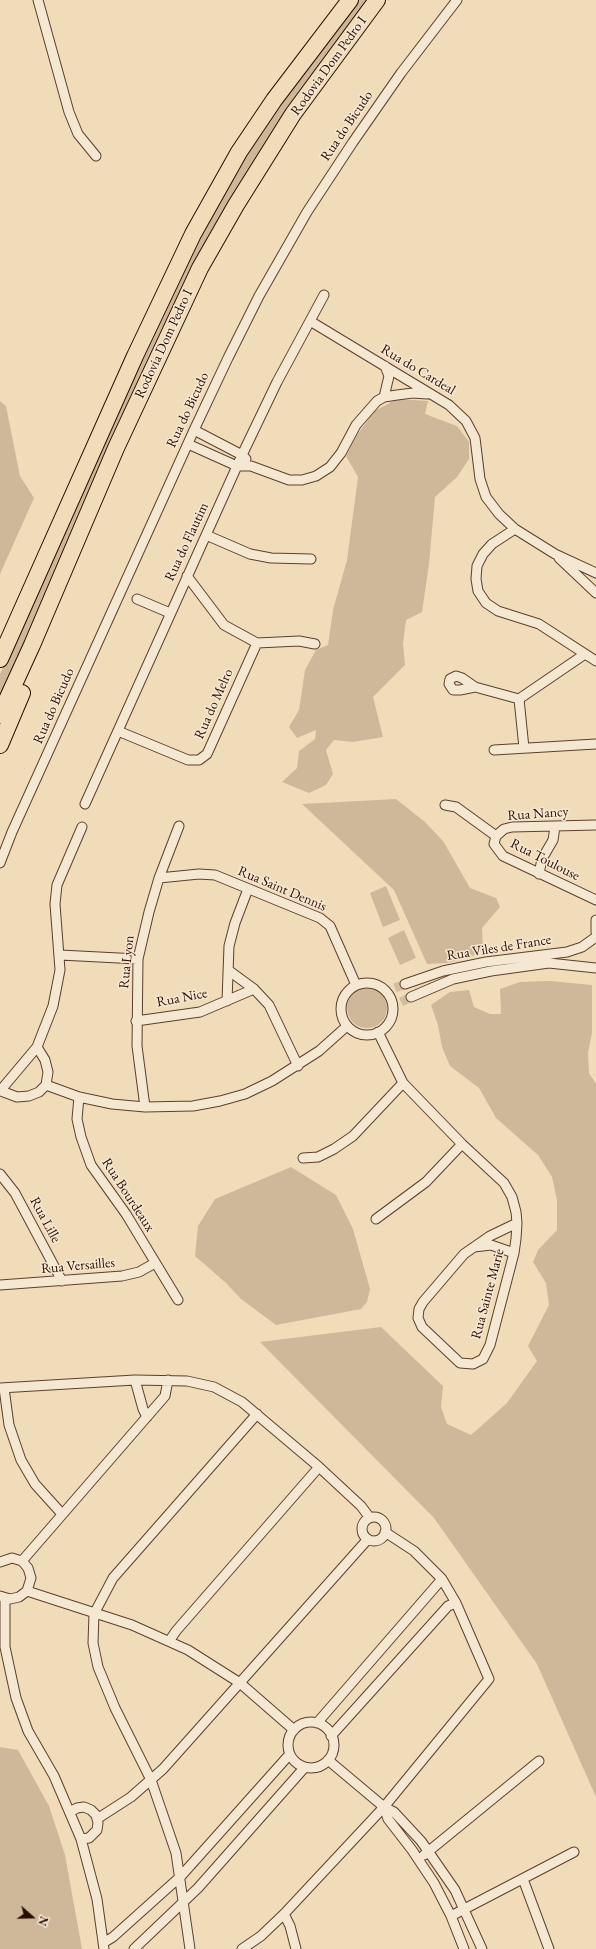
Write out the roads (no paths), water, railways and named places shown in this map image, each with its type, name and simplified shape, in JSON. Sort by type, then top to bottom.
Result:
[{"type":"highway","name":"Rodovia Dom Pedro I","points":[[0,659],[135,356],[193,234],[240,152],[274,100],[350,0]]},
{"type":"highway","name":"Rodovia Dom Pedro I","points":[[0,715],[152,370],[200,268],[218,234],[293,114],[377,0]]},
{"type":"highway","points":[[0,745],[56,612],[86,520]]},
{"type":"highway","points":[[0,647],[38,574]]},
{"type":"street","points":[[38,0],[69,112],[78,134],[96,156]]},
{"type":"street","name":"Rua do Bicudo","points":[[0,863],[12,832],[194,430],[259,296],[303,219],[377,107],[457,0]]},
{"type":"street","name":"Rua do Flautim","points":[[85,804],[242,455],[277,382],[324,295]]},
{"type":"street","name":"Rua do Cardeal","points":[[310,321],[430,395],[449,405],[466,421],[475,438],[480,479],[486,497],[498,514],[515,530],[555,554]]},
{"type":"street","points":[[384,397],[388,376],[385,366]]},
{"type":"street","points":[[188,444],[237,466],[251,466],[289,480],[302,480],[316,476],[330,467],[341,453],[360,418],[377,401],[384,397],[413,393],[430,395]]},
{"type":"street","points":[[194,430],[242,455],[251,466]]},
{"type":"street","points":[[515,530],[492,544],[483,554],[477,566],[476,579],[478,591],[486,603],[498,611],[539,624],[596,661]]},
{"type":"street","points":[[206,535],[250,554],[271,558],[311,559]]},
{"type":"street","points":[[555,554],[596,573]]},
{"type":"street","points":[[555,554],[596,593]]},
{"type":"street","points":[[187,576],[224,625],[257,643],[299,641],[315,644]]},
{"type":"street","points":[[137,599],[170,613]]},
{"type":"street","name":"Rua do Melro","points":[[118,731],[188,760],[199,760],[207,754],[257,643]]},
{"type":"street","points":[[475,687],[519,699],[585,654]]},
{"type":"street","points":[[519,699],[524,748]]},
{"type":"street","points":[[494,750],[596,744]]},
{"type":"street","name":"Rua Nancy","points":[[445,805],[456,807],[496,836],[504,829],[512,827],[596,825]]},
{"type":"street","name":"Rua Lyon","points":[[145,1107],[137,1046],[136,1021],[138,959],[148,912],[179,826]]},
{"type":"street","points":[[37,1047],[45,1060],[48,1072],[46,1085],[39,1092],[29,1096],[17,1097],[0,1091],[37,1047],[53,1006],[60,970],[60,954],[55,904],[57,885],[82,827]]},
{"type":"street","points":[[539,874],[542,859],[553,840],[555,827]]},
{"type":"street","name":"Rua Toulouse","points":[[496,836],[494,844],[503,856],[596,900]]},
{"type":"street","name":"Rua Saint Dennis","points":[[159,878],[199,874],[215,875],[320,918],[330,926],[356,985]]},
{"type":"street","points":[[227,1001],[229,946],[235,922],[248,889]]},
{"type":"street","points":[[596,920],[596,932]]},
{"type":"street","name":"Rua Viles de France","points":[[405,984],[443,971],[486,962],[567,952],[582,947],[596,937]]},
{"type":"street","points":[[60,954],[138,959]]},
{"type":"street","name":"Rua Viles de France","points":[[411,997],[453,980],[491,971],[549,963],[596,968]]},
{"type":"street","points":[[228,970],[254,989],[269,1005],[298,1066]]},
{"type":"street","points":[[362,983],[375,984],[386,991],[397,1004],[390,1021],[378,1032],[362,1035],[347,1026],[341,1016],[341,1003],[347,992],[356,985],[362,983]]},
{"type":"street","points":[[386,991],[395,988]]},
{"type":"street","name":"Rua Nice","points":[[136,1021],[200,1012],[254,989]]},
{"type":"street","points":[[46,1085],[79,1097],[112,1104],[145,1107],[193,1106],[245,1094],[272,1082],[298,1066],[347,1026]]},
{"type":"street","name":"Rua Sainte Marie","points":[[378,1032],[403,1083],[462,1144],[504,1183],[512,1197],[516,1212],[517,1224],[514,1253],[490,1345],[483,1358],[473,1364],[460,1363],[422,1327],[418,1318],[419,1309],[423,1302],[464,1254],[490,1236],[517,1224]]},
{"type":"street","points":[[304,1158],[318,1157],[334,1149],[353,1136],[403,1083]]},
{"type":"street","name":"Rua Bourdeaux","points":[[79,1097],[77,1119],[81,1137],[91,1165],[126,1214],[178,1300]]},
{"type":"street","points":[[376,1219],[426,1182],[462,1144]]},
{"type":"street","name":"Rua Lille","points":[[0,1174],[15,1193],[62,1281]]},
{"type":"street","points":[[473,1247],[491,1245],[514,1253]]},
{"type":"street","name":"Rua Versailles","points":[[0,1285],[122,1276],[139,1272],[155,1263]]},
{"type":"street","points":[[135,1380],[147,1417]]},
{"type":"street","points":[[62,1514],[35,1484],[21,1460],[9,1425],[2,1388],[135,1380],[187,1381],[214,1387],[236,1398],[319,1467],[356,1502],[370,1518],[381,1519],[385,1525],[385,1532],[378,1540],[368,1539]]},
{"type":"street","points":[[22,1561],[165,1396],[168,1380]]},
{"type":"street","points":[[190,1949],[181,1876],[176,1853],[151,1780],[115,1708],[98,1668],[92,1643],[94,1614],[113,1578],[256,1414]]},
{"type":"street","points":[[170,1640],[176,1631],[319,1467]]},
{"type":"street","points":[[368,1539],[363,1529],[365,1522],[370,1518]]},
{"type":"street","points":[[242,1949],[261,1936],[284,1914],[384,1807],[489,1680],[456,1603],[442,1579],[414,1551],[385,1532]]},
{"type":"street","points":[[98,1819],[131,1797],[151,1780],[240,1683],[368,1539]]},
{"type":"street","points":[[0,1562],[12,1558],[22,1561],[28,1568],[31,1578],[27,1591],[14,1599],[2,1597],[5,1647],[16,1698],[28,1731],[54,1776],[82,1839],[97,1899],[103,1946]]},
{"type":"street","points":[[316,1723],[442,1579]]},
{"type":"street","points":[[27,1591],[94,1614],[132,1625],[170,1640],[206,1660],[240,1683],[294,1730]]},
{"type":"street","points":[[331,1736],[448,1606],[456,1603]]},
{"type":"street","points":[[306,1723],[316,1723],[325,1728],[331,1736],[333,1746],[328,1760],[320,1766],[305,1767],[296,1762],[290,1754],[288,1744],[294,1730],[306,1723]]},
{"type":"street","points":[[103,1946],[181,1876],[290,1754]]},
{"type":"street","points":[[328,1760],[384,1807],[394,1812],[429,1851],[444,1873],[465,1910],[482,1949]]},
{"type":"street","points":[[418,1858],[429,1851],[539,1761]]},
{"type":"street","points":[[134,1949],[184,1902],[305,1767]]},
{"type":"street","points":[[70,1812],[80,1807],[88,1808],[94,1812],[98,1819],[98,1826],[94,1833],[89,1838],[82,1839]]},
{"type":"street","points":[[384,1807],[388,1820],[418,1858],[451,1916],[464,1949]]},
{"type":"street","points":[[451,1916],[574,1852]]},
{"type":"street","points":[[523,1879],[549,1949]]},
{"type":"street","points":[[284,1914],[290,1926],[296,1949]]},
{"type":"tunnel","points":[[395,988],[405,984]]},
{"type":"tunnel","points":[[401,1002],[411,997]]}]
